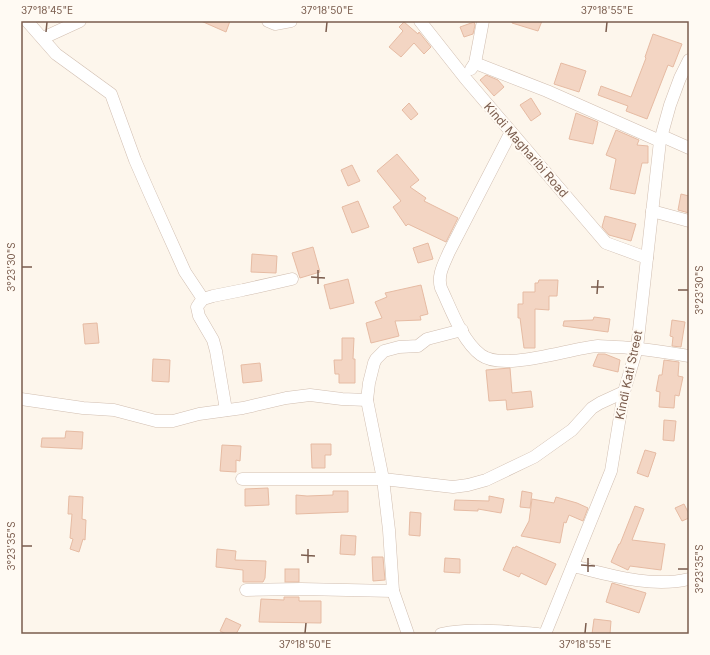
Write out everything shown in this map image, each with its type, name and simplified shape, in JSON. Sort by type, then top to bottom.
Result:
[{"type":"street","points":[[27,21],[56,54],[111,94],[135,160],[149,192],[185,272],[203,299]]},
{"type":"street","points":[[43,38],[80,21]]},
{"type":"street","points":[[268,21],[275,24],[290,21]]},
{"type":"street","name":"Kindi Magharibi Road","points":[[420,21],[465,78],[606,243],[647,258]]},
{"type":"street","points":[[465,78],[475,63],[483,21]]},
{"type":"street","name":"Kindi Kati Street","points":[[545,634],[611,471],[624,392],[637,348],[661,138],[670,105],[680,78],[689,60]]},
{"type":"street","points":[[475,63],[689,148]]},
{"type":"street","points":[[511,132],[440,272],[439,281],[441,288],[462,330],[474,348],[482,356],[494,361],[534,359],[598,346],[637,348],[689,356]]},
{"type":"street","points":[[652,211],[689,221]]},
{"type":"street","points":[[226,410],[220,370],[213,340],[199,316],[197,307],[203,299],[292,278]]},
{"type":"street","points":[[408,634],[393,591],[389,530],[383,478],[367,400],[369,383],[374,363],[384,351],[399,347],[418,346],[427,339],[462,330]]},
{"type":"street","points":[[242,479],[383,478],[453,487],[468,485],[486,480],[534,456],[572,430],[592,408],[624,392]]},
{"type":"street","points":[[21,399],[83,408],[114,410],[156,421],[173,421],[199,414],[244,408],[286,398],[310,395],[367,400]]},
{"type":"street","points":[[573,566],[616,576],[648,581],[668,582],[689,579]]},
{"type":"street","points":[[246,590],[316,589],[393,591]]},
{"type":"street","points":[[441,634],[462,630],[483,630],[538,634]]},
{"type":"building","points":[[201,21],[230,21],[226,32]]},
{"type":"building","points":[[512,21],[542,21],[538,31],[512,23]]},
{"type":"building","points":[[404,22],[418,34],[419,32],[431,47],[424,54],[414,43],[401,57],[389,47],[403,31],[399,27]]},
{"type":"building","points":[[474,22],[475,25],[473,34],[464,37],[460,27]]},
{"type":"building","points":[[653,34],[682,44],[673,67],[668,65],[647,119],[626,111],[628,106],[598,95],[601,86],[631,97],[646,58],[645,57]]},
{"type":"building","points":[[561,63],[586,71],[579,92],[554,84]]},
{"type":"building","points":[[486,75],[498,80],[504,87],[494,96],[480,80]]},
{"type":"building","points":[[531,98],[541,114],[531,121],[520,105]]},
{"type":"building","points":[[409,103],[418,114],[411,120],[402,110]]},
{"type":"building","points":[[576,113],[598,122],[593,144],[569,139]]},
{"type":"building","points":[[616,130],[639,140],[637,145],[648,146],[648,163],[642,163],[635,194],[610,189],[616,159],[606,155]]},
{"type":"building","points":[[397,154],[419,180],[410,187],[426,198],[424,201],[458,218],[446,242],[408,224],[406,226],[393,207],[401,201],[377,171]]},
{"type":"building","points":[[352,165],[360,181],[348,186],[341,170]]},
{"type":"building","points":[[681,194],[689,196],[689,213],[678,210]]},
{"type":"building","points":[[358,201],[369,227],[352,233],[342,207]]},
{"type":"building","points":[[605,216],[636,224],[631,241],[609,235],[602,227]]},
{"type":"building","points":[[428,243],[433,259],[418,263],[413,248]]},
{"type":"building","points":[[313,247],[320,272],[300,278],[292,253]]},
{"type":"building","points":[[252,254],[277,256],[276,273],[251,272]]},
{"type":"building","points":[[348,279],[354,303],[330,309],[324,285]]},
{"type":"building","points":[[539,280],[558,280],[557,296],[549,296],[549,310],[535,309],[535,348],[524,348],[520,318],[518,318],[518,304],[523,304],[523,292],[535,292],[535,283],[538,283]]},
{"type":"building","points":[[421,285],[428,314],[420,316],[421,320],[395,321],[399,336],[371,343],[366,323],[382,318],[375,302],[387,297],[385,293]]},
{"type":"building","points":[[594,317],[610,319],[608,332],[563,326],[564,321],[593,320]]},
{"type":"building","points":[[672,320],[685,322],[681,347],[672,346],[673,337],[670,336]]},
{"type":"building","points":[[97,323],[99,343],[85,344],[83,324]]},
{"type":"building","points":[[342,338],[354,338],[353,359],[355,359],[355,383],[339,383],[339,374],[335,374],[334,360],[342,360]]},
{"type":"building","points":[[598,354],[605,354],[620,360],[618,372],[593,366]]},
{"type":"building","points":[[153,359],[170,360],[169,382],[152,381]]},
{"type":"building","points":[[664,360],[679,362],[678,376],[683,377],[679,396],[675,395],[674,408],[659,407],[660,392],[656,391],[659,375],[662,375]]},
{"type":"building","points":[[260,363],[262,381],[243,383],[241,365]]},
{"type":"building","points":[[510,368],[512,393],[531,391],[533,407],[507,410],[506,400],[489,401],[486,370]]},
{"type":"building","points":[[664,420],[676,421],[674,441],[663,440]]},
{"type":"building","points":[[66,431],[83,432],[82,449],[41,447],[42,438],[65,438]]},
{"type":"building","points":[[311,444],[331,444],[331,455],[325,455],[325,468],[312,468]]},
{"type":"building","points":[[222,445],[241,446],[240,461],[236,460],[236,472],[220,471]]},
{"type":"building","points":[[645,450],[656,453],[648,477],[637,473]]},
{"type":"building","points":[[268,488],[269,505],[245,506],[245,489]]},
{"type":"building","points":[[333,491],[348,491],[348,512],[296,514],[296,495],[333,495]]},
{"type":"building","points":[[522,491],[532,493],[530,508],[520,507]]},
{"type":"building","points":[[69,496],[83,497],[82,519],[86,520],[85,540],[83,539],[79,552],[70,549],[73,539],[70,538],[72,514],[68,514]]},
{"type":"building","points":[[489,496],[504,499],[501,513],[478,509],[478,511],[454,510],[455,500],[489,501]]},
{"type":"building","points":[[556,497],[588,508],[583,521],[569,515],[566,523],[564,522],[560,543],[521,536],[529,521],[532,499],[554,503]]},
{"type":"building","points":[[684,504],[689,514],[689,518],[682,521],[675,508]]},
{"type":"building","points":[[635,506],[644,509],[632,540],[665,544],[661,570],[630,566],[628,570],[611,562]]},
{"type":"building","points":[[410,512],[421,513],[420,536],[409,535]]},
{"type":"building","points":[[341,535],[356,536],[355,555],[340,554]]},
{"type":"building","points":[[516,546],[556,564],[546,585],[521,573],[519,577],[503,570],[513,547],[515,548]]},
{"type":"building","points":[[217,549],[236,551],[235,560],[266,561],[265,578],[263,582],[243,582],[243,570],[216,567]]},
{"type":"building","points":[[372,557],[383,557],[385,580],[373,581]]},
{"type":"building","points":[[445,558],[460,559],[460,573],[444,572]]},
{"type":"building","points":[[285,569],[299,569],[299,582],[285,582]]},
{"type":"building","points":[[612,583],[646,593],[639,613],[606,602]]},
{"type":"building","points":[[284,597],[299,597],[299,601],[321,601],[321,623],[259,622],[261,599],[284,600]]},
{"type":"building","points":[[226,618],[241,625],[236,634],[226,634],[220,631]]},
{"type":"building","points":[[594,619],[611,621],[610,634],[592,634]]}]
